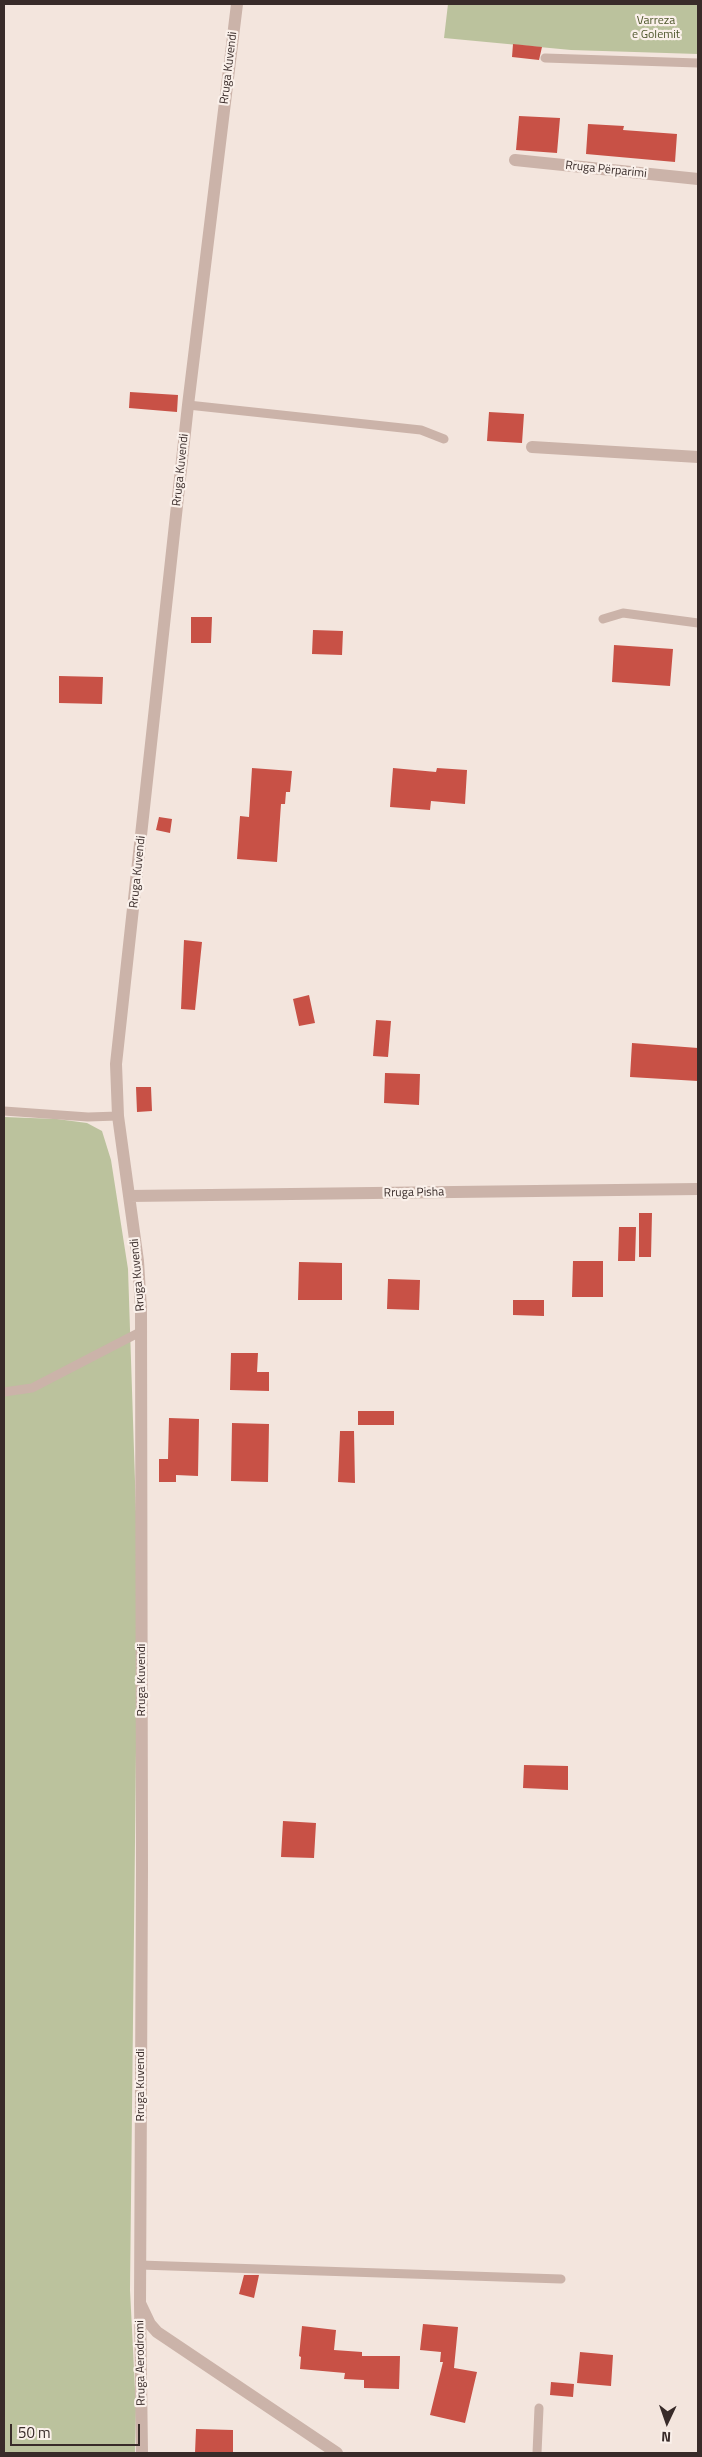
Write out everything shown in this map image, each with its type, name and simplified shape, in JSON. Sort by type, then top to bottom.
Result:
[{"type":"street","name":"Rruga Kuvendi","points":[[237,4],[188,406],[116,1064],[122,1160],[138,1261],[142,1330],[140,2303],[150,2324],[157,2332],[337,2453]]},
{"type":"street","name":"Rruga Përparimi","points":[[515,160],[698,179]]},
{"type":"street","points":[[532,447],[698,458]]},
{"type":"street","name":"Rruga Pisha","points":[[129,1196],[698,1189]]},
{"type":"street","name":"Rruga Aerodromi","points":[[140,2303],[142,2453]]},
{"type":"lane","points":[[545,58],[698,63]]},
{"type":"lane","points":[[188,406],[421,430],[444,439]]},
{"type":"lane","points":[[603,619],[623,613],[698,623]]},
{"type":"lane","points":[[4,1111],[88,1117],[118,1116]]},
{"type":"lane","points":[[4,1392],[32,1388],[142,1330]]},
{"type":"lane","points":[[140,2265],[561,2279]]},
{"type":"lane","points":[[537,2453],[539,2408]]},
{"type":"green space","name":"Varreza e Golemit","points":[[448,4],[698,4],[698,54],[571,50],[444,38]]},
{"type":"green space","points":[[4,1117],[57,1119],[87,1123],[102,1131],[111,1160],[128,1269],[138,1572],[130,2290],[136,2409],[135,2453],[4,2453]]},
{"type":"building","points":[[513,44],[542,47],[539,60],[512,57]]},
{"type":"building","points":[[519,116],[560,118],[557,153],[516,150]]},
{"type":"building","points":[[588,124],[624,126],[623,130],[677,134],[675,162],[586,154]]},
{"type":"building","points":[[130,392],[178,395],[177,412],[129,408]]},
{"type":"building","points":[[489,412],[524,414],[522,443],[487,441]]},
{"type":"building","points":[[191,617],[212,617],[211,643],[191,643]]},
{"type":"building","points":[[313,630],[343,631],[342,655],[312,654]]},
{"type":"building","points":[[614,645],[673,649],[670,686],[612,682]]},
{"type":"building","points":[[59,676],[103,677],[102,704],[59,703]]},
{"type":"building","points":[[252,768],[292,771],[290,792],[286,792],[285,804],[281,804],[277,862],[237,859],[240,816],[249,817]]},
{"type":"building","points":[[393,768],[436,772],[437,768],[467,770],[465,804],[431,801],[430,810],[390,807]]},
{"type":"building","points":[[159,817],[172,819],[170,833],[156,830]]},
{"type":"building","points":[[184,940],[202,942],[195,1010],[181,1009]]},
{"type":"building","points":[[309,995],[315,1023],[299,1026],[293,999]]},
{"type":"building","points":[[376,1020],[391,1021],[388,1057],[373,1056]]},
{"type":"building","points":[[632,1043],[698,1048],[698,1081],[630,1077]]},
{"type":"building","points":[[385,1073],[420,1074],[419,1105],[384,1103]]},
{"type":"building","points":[[136,1087],[151,1087],[152,1111],[137,1112]]},
{"type":"building","points":[[639,1213],[652,1213],[651,1257],[639,1257]]},
{"type":"building","points":[[619,1227],[636,1227],[635,1261],[618,1261]]},
{"type":"building","points":[[573,1261],[603,1261],[603,1297],[572,1297]]},
{"type":"building","points":[[299,1262],[342,1263],[342,1300],[298,1300]]},
{"type":"building","points":[[388,1279],[420,1280],[419,1310],[387,1309]]},
{"type":"building","points":[[513,1300],[544,1300],[544,1316],[513,1315]]},
{"type":"building","points":[[231,1353],[258,1353],[257,1372],[269,1372],[269,1391],[230,1390]]},
{"type":"building","points":[[358,1411],[394,1411],[394,1425],[358,1425]]},
{"type":"building","points":[[169,1418],[199,1419],[198,1476],[176,1475],[176,1482],[159,1482],[159,1459],[168,1459]]},
{"type":"building","points":[[232,1423],[269,1424],[268,1482],[231,1481]]},
{"type":"building","points":[[340,1431],[354,1431],[355,1483],[338,1482]]},
{"type":"building","points":[[524,1765],[568,1766],[568,1790],[523,1788]]},
{"type":"building","points":[[283,1821],[316,1823],[314,1858],[281,1857]]},
{"type":"building","points":[[244,2275],[259,2275],[254,2298],[239,2294]]},
{"type":"building","points":[[423,2324],[458,2327],[454,2368],[477,2372],[465,2423],[430,2415],[443,2362],[440,2362],[441,2352],[420,2350]]},
{"type":"building","points":[[302,2326],[336,2330],[334,2350],[362,2352],[362,2356],[400,2356],[399,2389],[364,2388],[364,2380],[344,2379],[345,2373],[300,2369],[301,2357],[299,2356]]},
{"type":"building","points":[[580,2352],[613,2355],[611,2386],[577,2383]]},
{"type":"building","points":[[551,2382],[574,2384],[573,2397],[550,2395]]},
{"type":"building","points":[[196,2429],[233,2430],[233,2453],[195,2453]]}]
